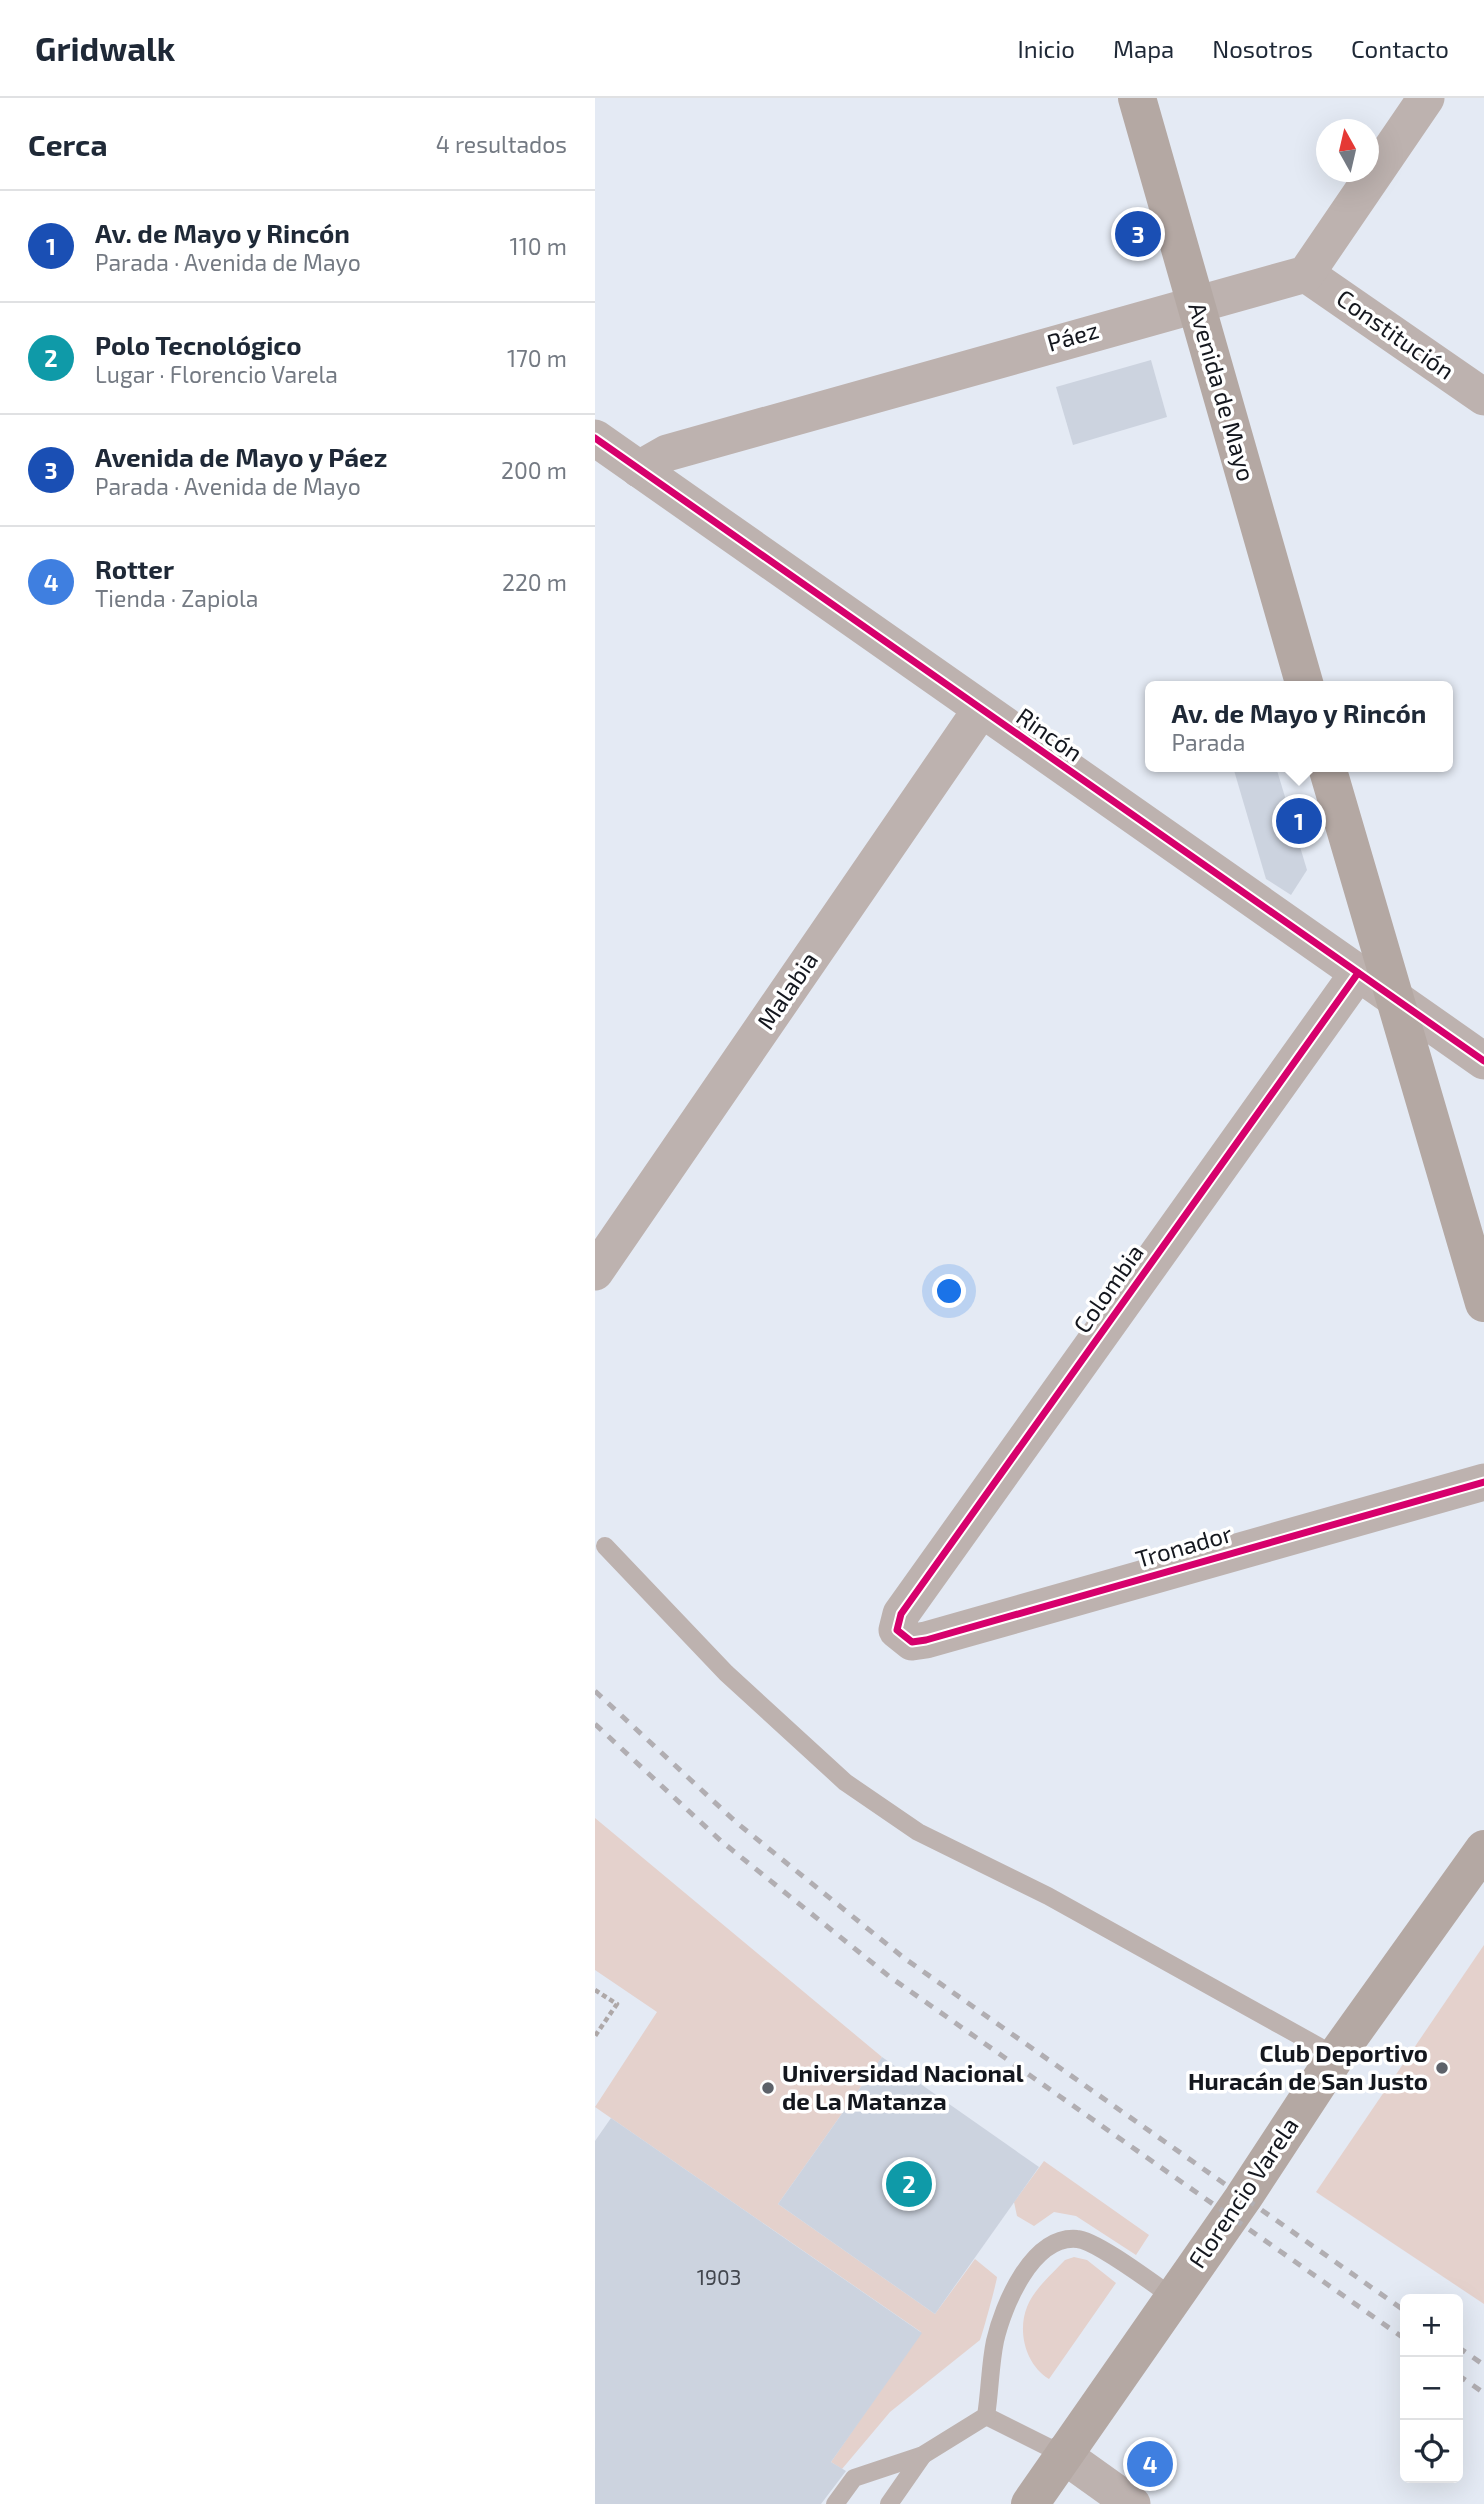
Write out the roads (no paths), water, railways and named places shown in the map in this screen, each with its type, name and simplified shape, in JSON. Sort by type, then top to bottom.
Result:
[{"type":"main road","name":"Avenida de Mayo","points":[[1137,98],[1304,681]]},
{"type":"main road","points":[[1329,772],[1398,1000],[1484,1303]]},
{"type":"main road","name":"Florencio Varela","points":[[1030,2504],[1062,2454],[1174,2298],[1336,2056],[1484,1849]]},
{"type":"street","points":[[1305,274],[1426,98]]},
{"type":"street","name":"Páez","points":[[639,469],[667,453],[1196,302],[1305,274]]},
{"type":"street","name":"Constitución","points":[[1305,274],[1484,397]]},
{"type":"street","name":"Rincón","points":[[599,450],[639,469],[980,711],[1484,1061]]},
{"type":"street","name":"Malabia","points":[[595,1272],[980,711]]},
{"type":"street","name":"Colombia","points":[[898,1630],[901,1614],[1358,973]]},
{"type":"street","name":"Tronador","points":[[898,1630],[912,1642],[926,1640],[1484,1482]]},
{"type":"street","points":[[1062,2454],[1132,2504]]},
{"type":"lane","points":[[605,1546],[726,1673],[845,1782],[918,1832],[1048,1896],[1336,2056]]},
{"type":"lane","points":[[986,2416],[995,2343],[1005,2307],[1023,2274],[1041,2253],[1061,2241],[1078,2239],[1093,2245],[1174,2298]]},
{"type":"lane","points":[[986,2416],[1062,2454]]},
{"type":"lane","points":[[835,2504],[854,2478],[923,2455],[986,2416]]},
{"type":"lane","points":[[889,2504],[923,2455]]},
{"type":"railway","points":[[595,1691],[737,1823],[904,1958],[1400,2307]]},
{"type":"railway","points":[[595,1724],[721,1841],[890,1977],[1400,2335]]},
{"type":"railway","points":[[1463,2350],[1484,2365]]},
{"type":"railway","points":[[1463,2378],[1484,2393]]},
{"type":"place","name":"Avenida de Mayo y Páez","points":[[1138,234]]},
{"type":"place","name":"Av. de Mayo y Rincón","points":[[1299,821]]},
{"type":"place","name":"Club Deportivo Huracán de San Justo","points":[[1442,2068]]},
{"type":"place","name":"Universidad Nacional de La Matanza","points":[[768,2088]]},
{"type":"place","name":"Polo Tecnológico","points":[[909,2184]]},
{"type":"place","name":"Rotter","points":[[1150,2464]]}]
